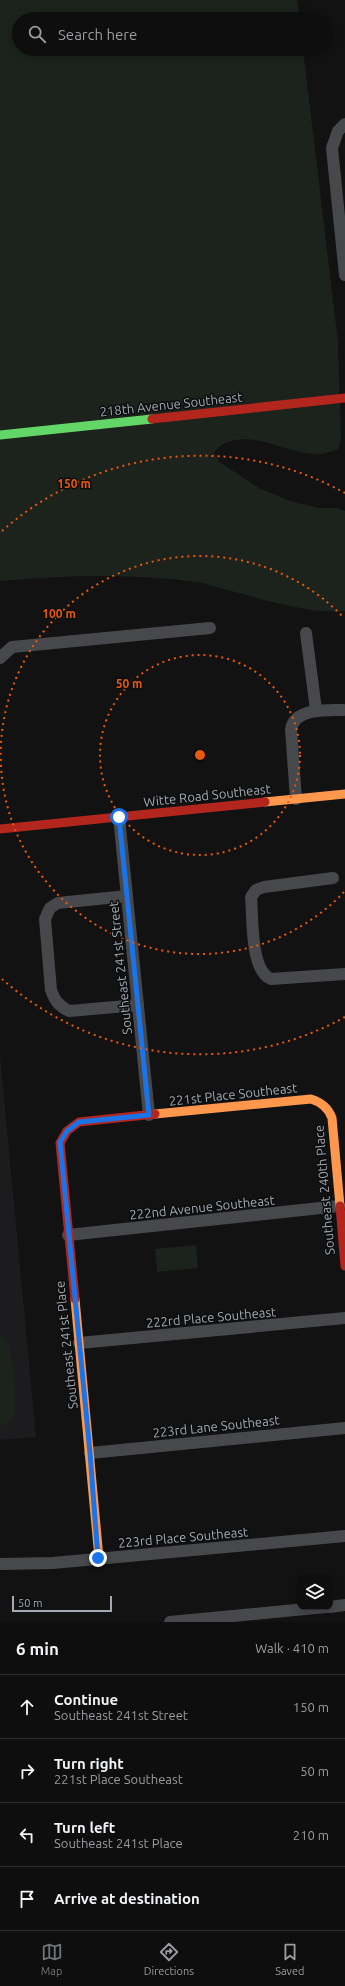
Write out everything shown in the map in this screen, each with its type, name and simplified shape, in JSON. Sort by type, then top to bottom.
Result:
[{"type":"street","points":[[345,124],[338,131],[332,148],[345,275]]},
{"type":"street","name":"218th Avenue Southeast","points":[[0,435],[345,398]]},
{"type":"street","points":[[0,658],[12,647],[210,628]]},
{"type":"street","points":[[306,633],[316,710]]},
{"type":"street","points":[[296,799],[291,729],[292,723],[298,718],[316,710],[343,710]]},
{"type":"street","name":"Witte Road Southeast","points":[[0,829],[345,794]]},
{"type":"street","name":"Southeast 241st Street","points":[[119,817],[149,1115]]},
{"type":"street","points":[[333,878],[264,887],[256,890],[251,898],[256,961],[262,972],[271,979],[345,974]]},
{"type":"street","points":[[127,896],[58,903],[50,908],[45,919],[51,990],[55,1000],[60,1006],[69,1011],[138,1005]]},
{"type":"street","name":"221st Place Southeast","points":[[67,1131],[79,1122],[311,1099],[318,1101],[330,1111]]},
{"type":"street","name":"Southeast 240th Place","points":[[330,1111],[345,1266]]},
{"type":"street","name":"Southeast 241st Place","points":[[67,1131],[60,1142],[90,1453],[98,1558]]},
{"type":"street","name":"222nd Avenue Southeast","points":[[68,1236],[339,1206]]},
{"type":"street","name":"222rd Place Southeast","points":[[79,1343],[345,1318]]},
{"type":"street","name":"223rd Lane Southeast","points":[[90,1453],[345,1428]]},
{"type":"street","name":"223rd Place Southeast","points":[[0,1564],[53,1563],[345,1536]]},
{"type":"street","points":[[333,1607],[345,1605]]},
{"type":"street","points":[[170,1622],[297,1610]]},
{"type":"shaded area","points":[[0,0],[297,0],[299,12],[12,12],[12,56],[304,56],[338,342],[341,441],[338,449],[320,454],[301,452],[248,439],[236,440],[224,444],[214,452],[218,461],[259,488],[290,501],[320,508],[337,508],[345,511],[345,611],[331,612],[299,608],[218,588],[205,583],[178,580],[127,576],[76,576],[0,581]]},
{"type":"shaded area","points":[[0,1055],[36,1437],[0,1440]]},
{"type":"shaded area","points":[[196,1245],[198,1268],[157,1272],[155,1249]]},
{"type":"shaded area","points":[[0,1335],[5,1340],[12,1358],[15,1382],[16,1412],[8,1423],[0,1426]]},
{"type":"traffic: fast","points":[[0,435],[152,419]]},
{"type":"traffic: slow","points":[[265,802],[345,794]]},
{"type":"traffic: slow","points":[[155,1114],[311,1099],[318,1102],[326,1108],[332,1118],[340,1206]]},
{"type":"traffic: slow","points":[[75,1299],[99,1558]]},
{"type":"traffic: jam","points":[[152,419],[345,398]]},
{"type":"traffic: jam","points":[[0,829],[265,802]]},
{"type":"traffic: jam","points":[[75,1299],[60,1143],[67,1131],[79,1122],[155,1114]]},
{"type":"traffic: jam","points":[[340,1206],[345,1266]]},
{"type":"route","points":[[98,1558],[90,1453],[60,1142],[63,1135],[79,1122],[149,1115],[119,817]]}]
